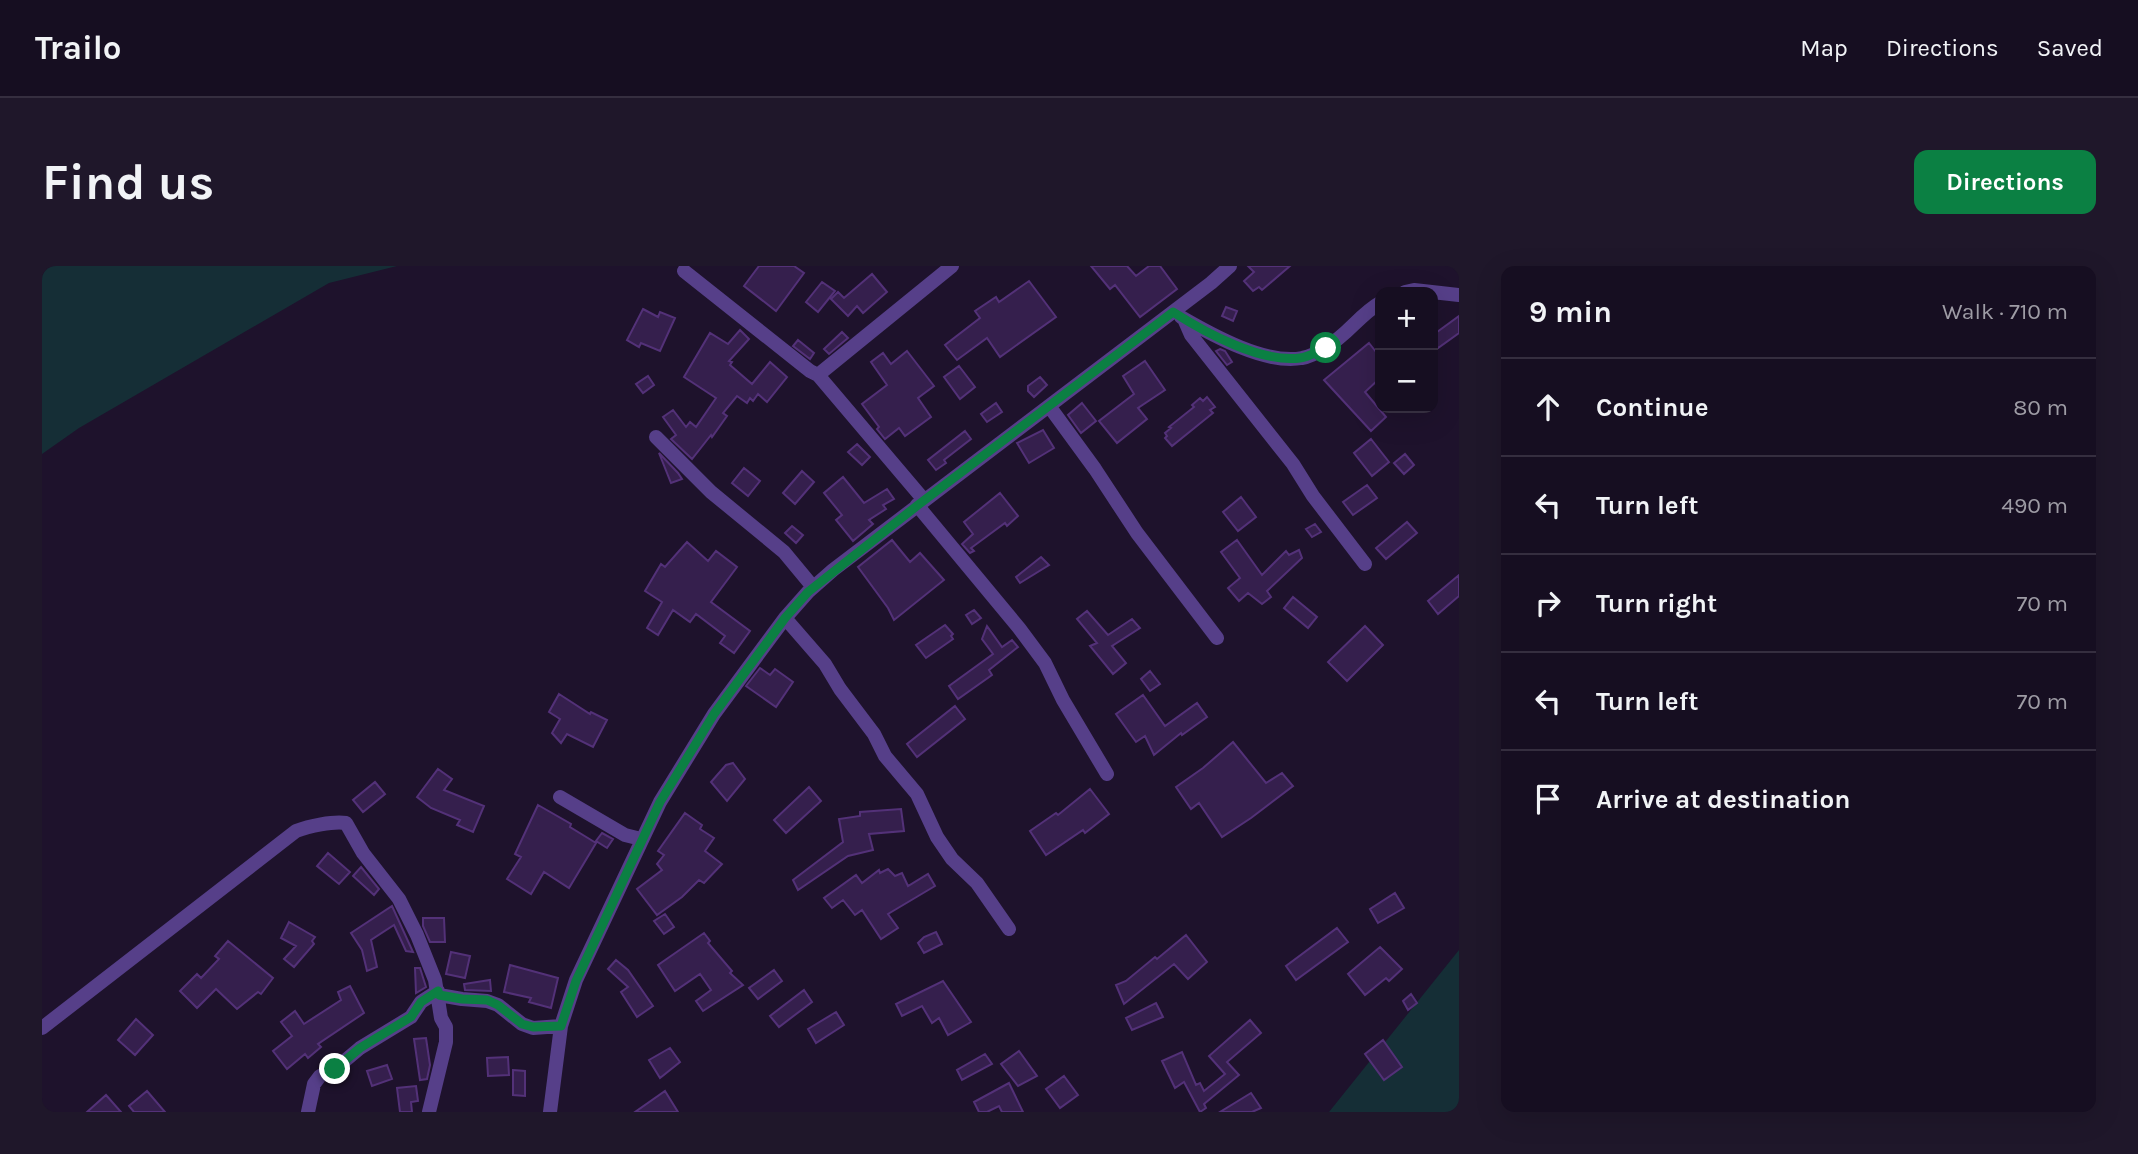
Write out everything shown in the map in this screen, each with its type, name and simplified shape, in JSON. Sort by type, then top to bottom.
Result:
[{"type":"street","points":[[818,375],[932,272],[952,266]]},
{"type":"street","points":[[550,1112],[561,1026],[576,981],[641,839],[660,802],[714,714],[785,618],[813,587],[921,503],[1049,406],[1178,316],[1230,266]]},
{"type":"street","points":[[684,271],[818,375],[1045,663],[1063,700],[1107,774]]},
{"type":"street","points":[[1438,293],[1459,295]]},
{"type":"street","points":[[1178,316],[1247,349],[1277,358],[1303,358],[1326,348],[1375,308]]},
{"type":"street","points":[[1178,316],[1293,464],[1313,496],[1365,564]]},
{"type":"street","points":[[1049,406],[1137,533],[1217,638]]},
{"type":"street","points":[[656,437],[711,492],[784,552],[813,587]]},
{"type":"street","points":[[785,618],[825,664],[840,690],[874,734],[885,756],[917,794],[944,848],[977,883],[1009,929]]},
{"type":"street","points":[[560,797],[625,835],[641,839]]},
{"type":"street","points":[[42,1028],[296,831],[310,826],[346,823],[363,853],[400,899],[417,934],[438,993],[441,1018],[446,1027],[446,1042],[429,1112]]},
{"type":"street","points":[[308,1112],[314,1084],[320,1076],[335,1069],[360,1048],[411,1017],[421,1002],[438,993],[462,999],[487,1000],[522,1024],[533,1027],[561,1026]]},
{"type":"shaded area","points":[[42,266],[397,266],[329,283],[79,428],[42,454]]},
{"type":"shaded area","points":[[1459,950],[1459,1112],[1329,1112]]},
{"type":"building","points":[[759,266],[794,266],[804,273],[776,311],[744,286]]},
{"type":"building","points":[[1091,266],[1127,266],[1136,276],[1149,266],[1160,266],[1177,289],[1140,317],[1115,285],[1110,289]]},
{"type":"building","points":[[1248,266],[1290,266],[1262,290],[1259,287],[1253,291],[1244,281],[1254,272]]},
{"type":"building","points":[[872,274],[887,292],[863,313],[857,306],[848,316],[831,299],[838,292],[844,298]]},
{"type":"building","points":[[1029,281],[1056,317],[1000,357],[987,338],[957,360],[945,345],[980,318],[975,311],[996,297],[999,302]]},
{"type":"building","points":[[822,282],[835,291],[818,312],[806,302]]},
{"type":"building","points":[[1226,307],[1237,311],[1233,321],[1222,316]]},
{"type":"building","points":[[643,309],[658,317],[660,312],[675,318],[660,351],[641,343],[639,347],[627,340]]},
{"type":"building","points":[[1459,316],[1459,333],[1438,348],[1438,331]]},
{"type":"building","points":[[740,330],[749,339],[729,361],[732,362],[730,365],[752,384],[770,362],[787,377],[767,402],[758,394],[753,401],[750,398],[747,403],[737,396],[723,413],[727,416],[712,437],[711,435],[692,459],[671,439],[676,435],[663,417],[673,410],[686,427],[690,422],[696,427],[716,398],[684,377],[710,333],[728,344]]},
{"type":"building","points":[[842,332],[848,338],[829,354],[824,349]]},
{"type":"building","points":[[798,340],[814,353],[810,359],[793,346]]},
{"type":"building","points":[[1369,343],[1375,351],[1375,383],[1365,392],[1375,404],[1375,413],[1383,413],[1386,417],[1371,431],[1324,380]]},
{"type":"building","points":[[907,351],[934,386],[918,398],[931,417],[905,436],[899,428],[885,439],[862,404],[887,385],[871,362],[883,353],[891,364]]},
{"type":"building","points":[[1216,351],[1225,351],[1232,362],[1227,365]]},
{"type":"building","points":[[1145,361],[1165,390],[1138,408],[1147,419],[1117,443],[1099,421],[1134,394],[1123,376]]},
{"type":"building","points":[[959,366],[975,387],[960,399],[944,377]]},
{"type":"building","points":[[648,376],[654,385],[643,393],[636,384]]},
{"type":"building","points":[[1040,377],[1047,385],[1034,397],[1028,391],[1028,386]]},
{"type":"building","points":[[1207,397],[1215,407],[1210,410],[1213,413],[1172,446],[1165,438],[1165,433],[1171,428],[1169,427],[1194,407],[1192,405],[1200,398],[1203,401]]},
{"type":"building","points":[[996,403],[1002,412],[987,422],[981,414]]},
{"type":"building","points":[[1082,403],[1096,421],[1081,433],[1068,415]]},
{"type":"building","points":[[1043,430],[1054,448],[1029,463],[1017,443]]},
{"type":"building","points":[[965,431],[971,439],[944,460],[946,463],[936,470],[928,460]]},
{"type":"building","points":[[1371,439],[1389,462],[1372,476],[1354,453]]},
{"type":"building","points":[[857,444],[870,457],[862,465],[848,452]]},
{"type":"building","points":[[659,453],[678,473],[682,479],[671,483]]},
{"type":"building","points":[[1405,454],[1414,465],[1404,474],[1394,463]]},
{"type":"building","points":[[744,468],[760,481],[748,496],[732,483]]},
{"type":"building","points":[[802,471],[814,482],[795,504],[783,493]]},
{"type":"building","points":[[843,477],[864,503],[887,489],[894,499],[883,505],[886,509],[869,520],[873,524],[853,541],[836,520],[842,515],[824,493]]},
{"type":"building","points":[[1367,485],[1377,498],[1353,515],[1343,502]]},
{"type":"building","points":[[1000,493],[1018,516],[971,548],[974,551],[970,553],[962,544],[973,534],[964,522]]},
{"type":"building","points":[[1241,497],[1256,517],[1238,531],[1223,512]]},
{"type":"building","points":[[1407,522],[1417,533],[1386,559],[1376,548]]},
{"type":"building","points":[[1315,524],[1321,532],[1312,537],[1306,529]]},
{"type":"building","points":[[792,526],[803,535],[796,543],[785,533]]},
{"type":"building","points":[[892,540],[910,562],[920,553],[944,580],[894,620],[858,567]]},
{"type":"building","points":[[1237,540],[1262,575],[1286,551],[1289,555],[1299,550],[1302,558],[1267,591],[1271,597],[1262,604],[1248,593],[1239,601],[1228,588],[1240,578],[1221,552]]},
{"type":"building","points":[[687,542],[708,561],[716,551],[737,567],[711,602],[750,631],[734,653],[720,643],[725,636],[696,614],[690,622],[673,610],[658,635],[647,628],[662,602],[645,591],[661,564],[665,567]]},
{"type":"building","points":[[1041,557],[1049,565],[1020,583],[1016,577]]},
{"type":"building","points":[[1459,575],[1459,596],[1438,614],[1428,601]]},
{"type":"building","points":[[1293,597],[1317,617],[1308,628],[1284,608]]},
{"type":"building","points":[[974,610],[981,618],[972,624],[966,615]]},
{"type":"building","points":[[1087,611],[1108,635],[1132,619],[1140,628],[1112,646],[1126,663],[1113,674],[1090,646],[1097,643],[1077,619]]},
{"type":"building","points":[[945,625],[953,634],[953,639],[926,658],[916,645]]},
{"type":"building","points":[[987,626],[1002,647],[1012,640],[1018,647],[989,670],[992,675],[958,699],[949,686],[993,654],[982,639]]},
{"type":"building","points":[[1365,626],[1383,645],[1347,681],[1328,662]]},
{"type":"building","points":[[760,668],[770,675],[775,669],[793,682],[776,707],[746,686]]},
{"type":"building","points":[[1150,671],[1160,684],[1150,691],[1141,679]]},
{"type":"building","points":[[559,694],[590,714],[591,712],[607,720],[593,747],[567,734],[561,743],[552,733],[560,719],[549,712]]},
{"type":"building","points":[[1143,695],[1165,726],[1197,703],[1207,717],[1182,735],[1181,733],[1154,755],[1145,736],[1136,742],[1116,714]]},
{"type":"building","points":[[955,706],[965,719],[917,757],[907,744]]},
{"type":"building","points":[[1233,742],[1266,783],[1282,773],[1293,786],[1222,837],[1199,803],[1191,809],[1176,787]]},
{"type":"building","points":[[733,763],[745,779],[727,801],[711,782],[726,765]]},
{"type":"building","points":[[438,769],[452,779],[444,790],[484,806],[473,832],[457,825],[460,820],[431,808],[417,797]]},
{"type":"building","points":[[375,782],[385,794],[363,812],[353,800]]},
{"type":"building","points":[[809,787],[821,801],[786,833],[774,820]]},
{"type":"building","points":[[1090,789],[1109,814],[1085,833],[1083,830],[1046,855],[1030,831],[1056,813],[1058,815]]},
{"type":"building","points":[[538,805],[571,824],[570,827],[596,843],[569,888],[544,872],[531,894],[507,879],[521,857],[515,854]]},
{"type":"building","points":[[901,809],[904,831],[869,834],[873,850],[848,856],[798,890],[793,880],[843,842],[839,819],[860,816],[860,812]]},
{"type":"building","points":[[685,813],[702,825],[700,829],[714,838],[705,851],[722,864],[704,883],[699,880],[682,897],[657,915],[637,889],[662,870],[657,864],[664,855],[658,851]]},
{"type":"building","points":[[602,833],[613,839],[607,848],[596,841]]},
{"type":"building","points":[[328,853],[350,872],[339,884],[317,866]]},
{"type":"building","points":[[361,867],[379,889],[374,895],[353,876]]},
{"type":"building","points":[[888,869],[895,876],[902,873],[908,886],[928,874],[935,886],[888,914],[898,928],[881,939],[862,910],[855,915],[843,900],[832,908],[824,898],[856,875],[862,883],[879,870],[880,873]]},
{"type":"building","points":[[1395,893],[1404,908],[1378,923],[1370,909]]},
{"type":"building","points":[[392,906],[413,952],[406,951],[394,925],[371,940],[377,967],[367,971],[362,950],[351,933]]},
{"type":"building","points":[[665,914],[674,927],[664,934],[654,921]]},
{"type":"building","points":[[423,918],[444,918],[445,942],[430,942],[423,926]]},
{"type":"building","points":[[289,922],[315,937],[312,941],[314,944],[294,967],[284,959],[296,946],[281,938]]},
{"type":"building","points":[[1337,928],[1348,942],[1296,980],[1286,966]]},
{"type":"building","points":[[936,932],[942,944],[924,953],[918,943]]},
{"type":"building","points":[[704,933],[710,941],[708,943],[732,971],[730,973],[743,985],[703,1011],[696,1001],[711,990],[700,974],[675,991],[658,965]]},
{"type":"building","points":[[1186,935],[1207,962],[1188,979],[1174,964],[1124,1004],[1116,985],[1126,981],[1155,957],[1157,959]]},
{"type":"building","points":[[228,941],[273,978],[261,994],[258,992],[237,1009],[216,989],[197,1008],[180,991],[197,974],[201,978],[219,959],[215,956]]},
{"type":"building","points":[[1380,947],[1402,969],[1389,981],[1386,978],[1365,995],[1348,974]]},
{"type":"building","points":[[451,952],[470,956],[465,978],[446,974]]},
{"type":"building","points":[[616,960],[628,970],[653,1006],[637,1017],[621,992],[628,987],[608,969]]},
{"type":"building","points":[[510,965],[558,978],[551,1008],[529,1002],[531,998],[504,992]]},
{"type":"building","points":[[415,968],[420,968],[426,987],[416,993]]},
{"type":"building","points":[[774,970],[782,981],[758,999],[749,988]]},
{"type":"building","points":[[490,980],[491,991],[465,990],[464,984]]},
{"type":"building","points":[[943,981],[971,1022],[948,1035],[939,1018],[932,1023],[922,1006],[902,1016],[896,1004]]},
{"type":"building","points":[[350,986],[364,1013],[318,1044],[321,1047],[308,1058],[305,1054],[287,1069],[273,1051],[292,1036],[281,1022],[295,1011],[304,1024],[341,1000],[338,992]]},
{"type":"building","points":[[804,990],[812,1002],[779,1027],[770,1016]]},
{"type":"building","points":[[1411,994],[1417,1003],[1408,1010],[1403,1001]]},
{"type":"building","points":[[1156,1003],[1163,1017],[1132,1030],[1126,1018]]},
{"type":"building","points":[[836,1012],[844,1025],[816,1043],[808,1029]]},
{"type":"building","points":[[136,1019],[153,1035],[135,1055],[118,1040]]},
{"type":"building","points":[[1250,1020],[1261,1033],[1227,1062],[1239,1075],[1204,1104],[1206,1108],[1200,1112],[1184,1082],[1175,1088],[1162,1061],[1182,1052],[1196,1085],[1200,1083],[1204,1091],[1225,1074],[1209,1056]]},
{"type":"building","points":[[426,1038],[430,1065],[427,1079],[420,1080],[414,1039]]},
{"type":"building","points":[[1383,1040],[1402,1067],[1384,1080],[1365,1054]]},
{"type":"building","points":[[670,1048],[680,1062],[660,1078],[649,1060]]},
{"type":"building","points":[[1019,1051],[1037,1076],[1018,1086],[1001,1064]]},
{"type":"building","points":[[985,1054],[992,1064],[962,1080],[957,1070]]},
{"type":"building","points":[[508,1057],[509,1075],[488,1076],[487,1058]]},
{"type":"building","points":[[387,1065],[392,1079],[372,1086],[367,1071]]},
{"type":"building","points":[[513,1070],[525,1071],[525,1096],[513,1095]]},
{"type":"building","points":[[1064,1076],[1078,1095],[1060,1108],[1046,1089]]},
{"type":"building","points":[[1009,1083],[1023,1112],[1002,1112],[999,1106],[987,1112],[979,1112],[974,1102]]},
{"type":"building","points":[[416,1086],[418,1101],[411,1102],[412,1112],[400,1112],[397,1088]]},
{"type":"building","points":[[147,1091],[165,1112],[134,1112],[129,1106]]},
{"type":"building","points":[[665,1091],[678,1112],[635,1112]]},
{"type":"building","points":[[1251,1093],[1261,1108],[1252,1112],[1220,1112]]},
{"type":"building","points":[[106,1095],[121,1112],[87,1112]]},
{"type":"route","points":[[335,1069],[360,1048],[411,1017],[421,1002],[438,991],[439,995],[487,1000],[522,1024],[546,1028],[561,1026],[576,981],[660,802],[714,714],[785,618],[833,569],[1173,312],[1247,349],[1277,358],[1303,358],[1326,348]]}]
